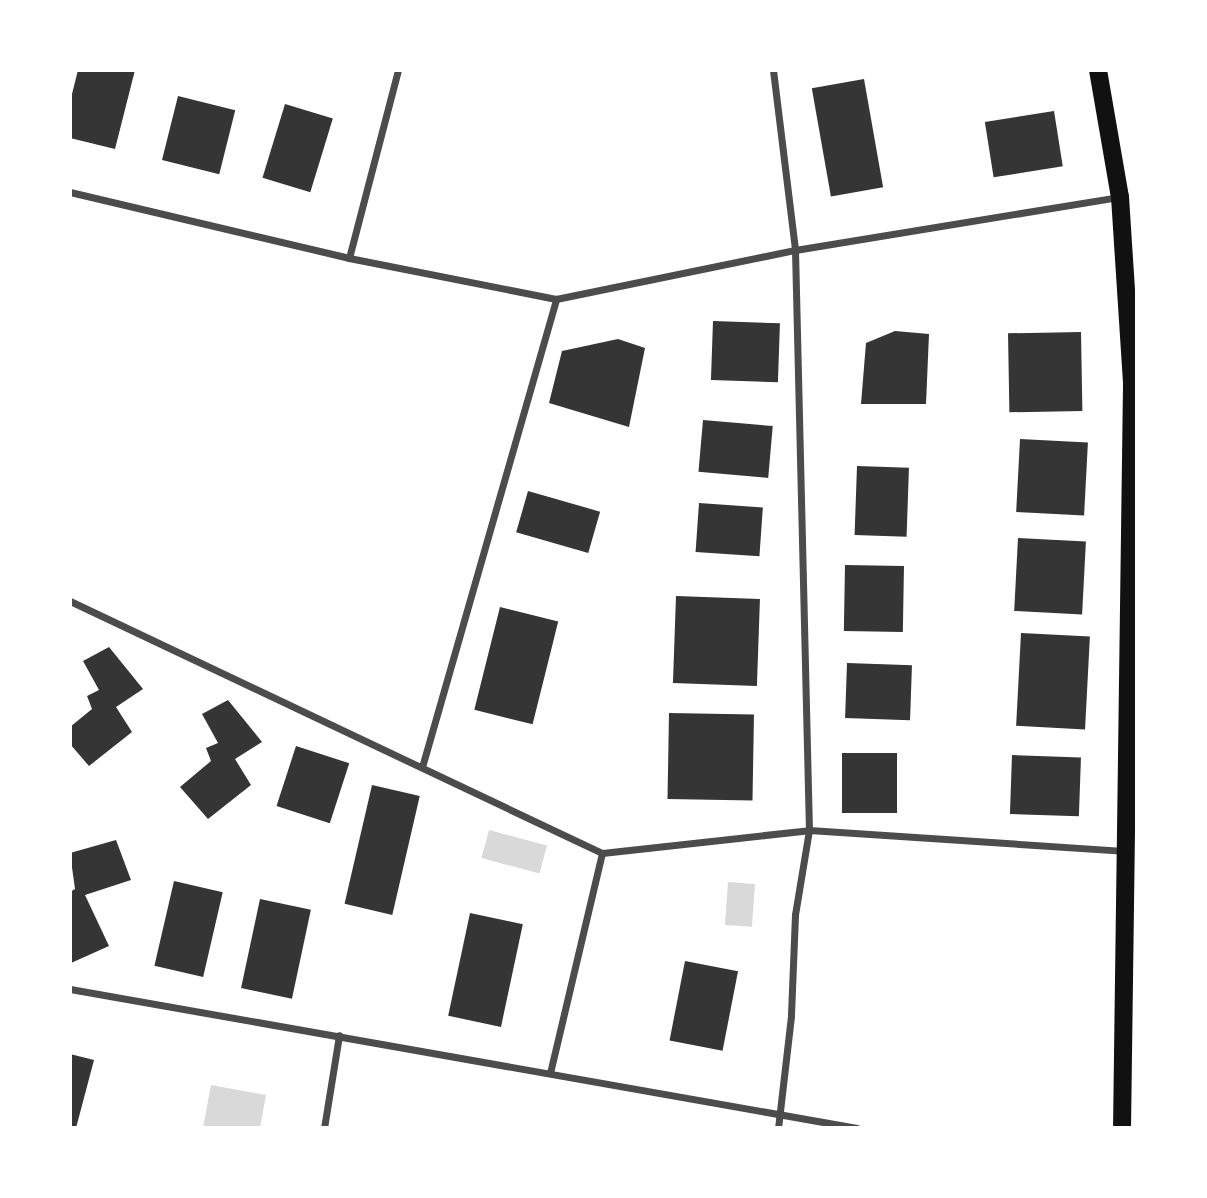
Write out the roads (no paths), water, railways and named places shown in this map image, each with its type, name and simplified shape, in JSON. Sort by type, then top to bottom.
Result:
[{"type":"main road","points":[[1098,70],[1120,197],[1132,385],[1123,852],[1122,1128]]},
{"type":"street","points":[[349,258],[398,70]]},
{"type":"street","points":[[773,70],[795,250],[800,318],[809,830],[795,915],[778,1128]]},
{"type":"street","points":[[70,192],[349,258],[556,299],[795,250],[1120,197]]},
{"type":"street","points":[[422,766],[556,299]]},
{"type":"street","points":[[70,601],[603,853],[809,830],[1123,852]]},
{"type":"street","points":[[550,1073],[603,853]]},
{"type":"street","points":[[70,989],[857,1128]]},
{"type":"street","points":[[324,1128],[339,1035]]}]
